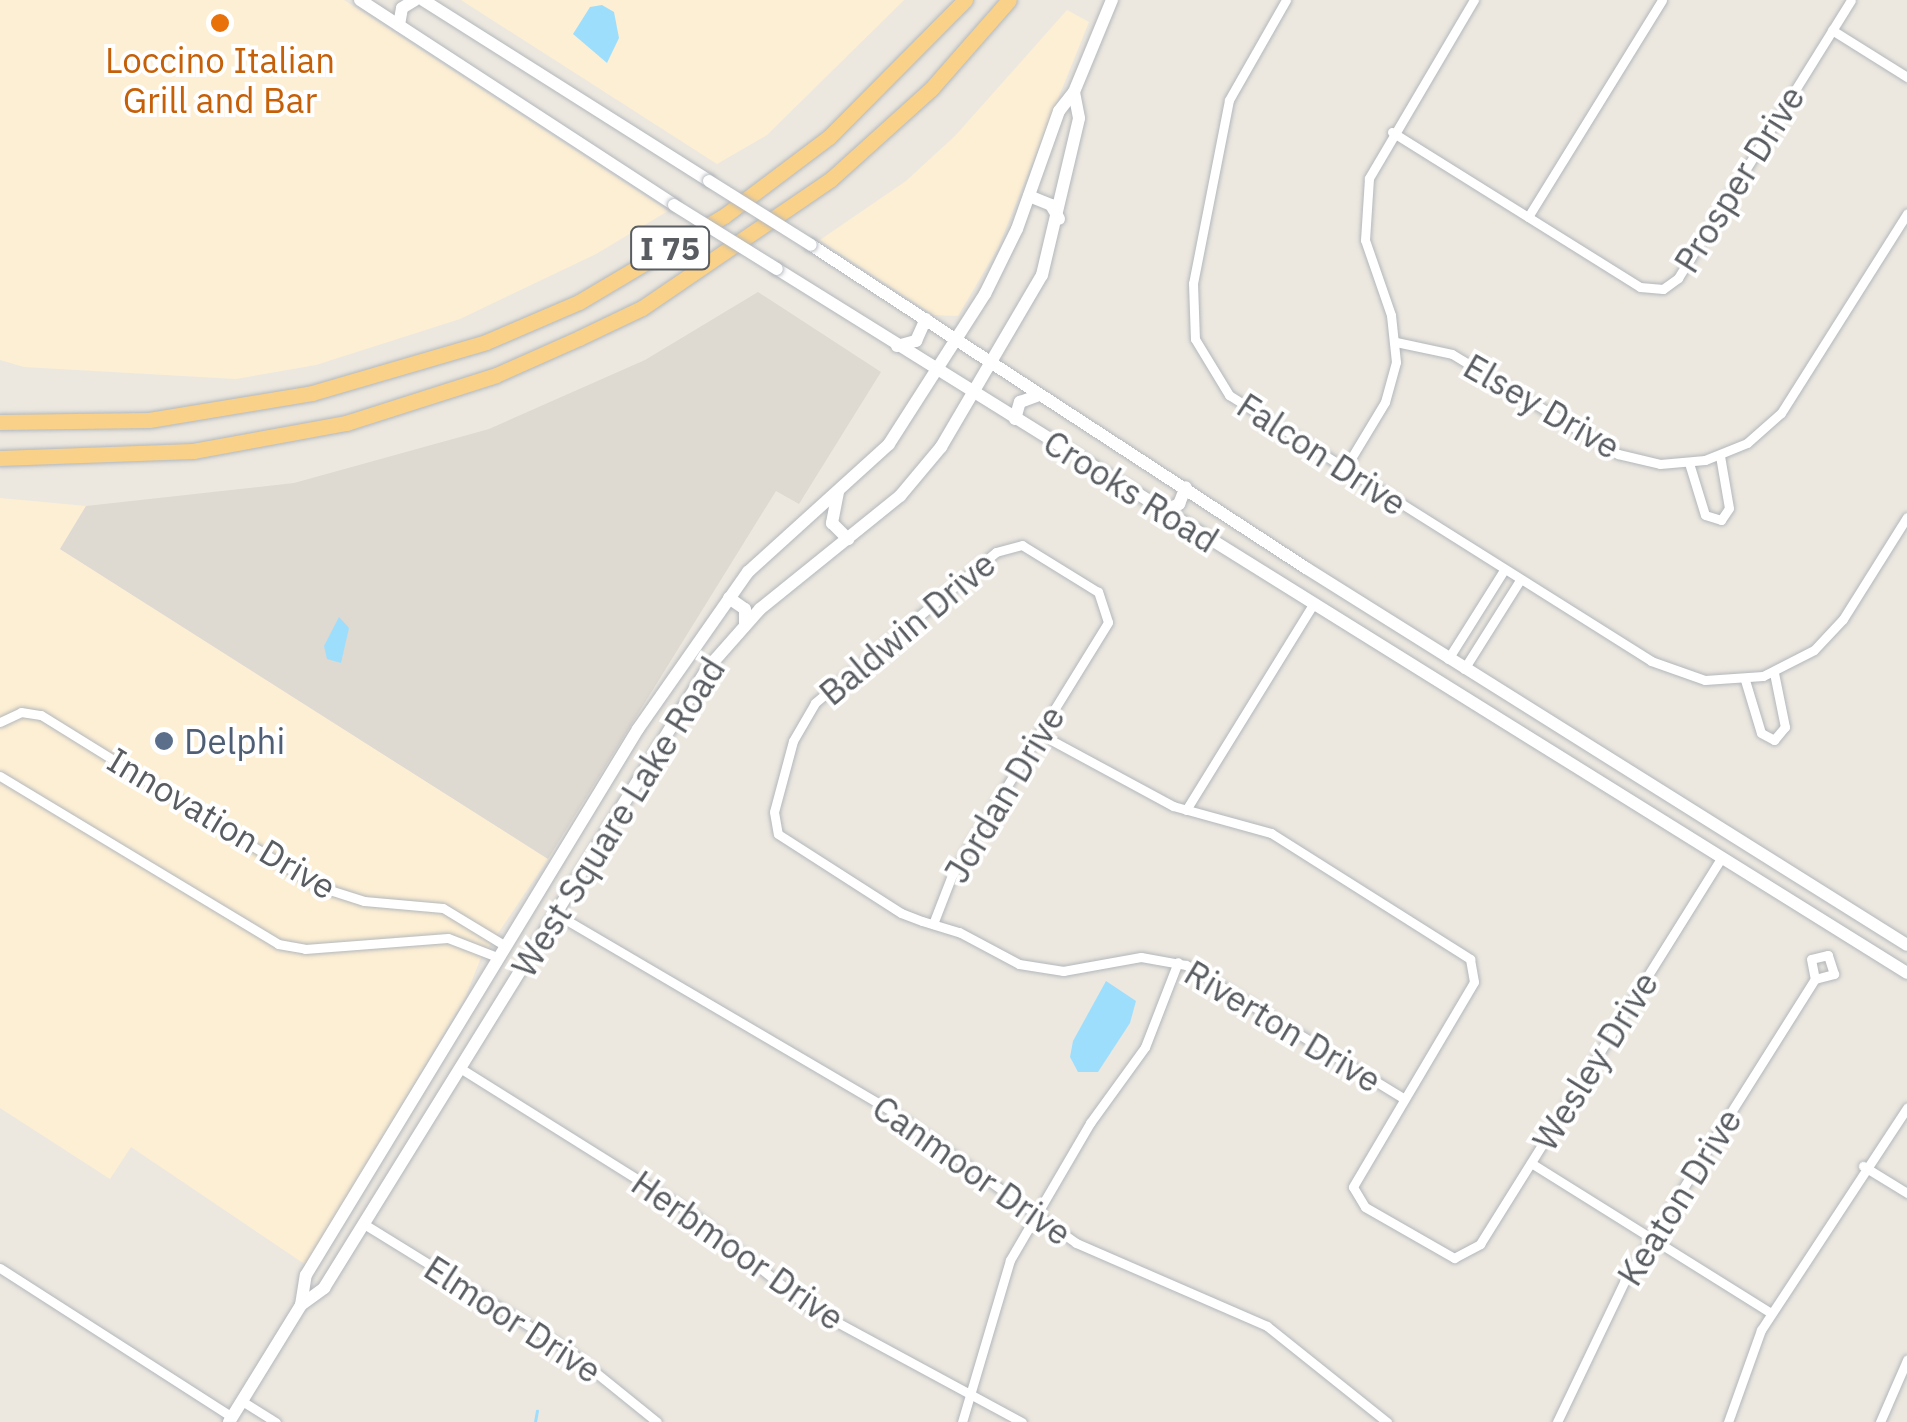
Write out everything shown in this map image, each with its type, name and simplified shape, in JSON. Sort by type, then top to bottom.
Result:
[{"type":"highway","name":"I 75","points":[[0,422],[67,424],[198,414],[312,393],[486,342],[579,302],[724,216],[828,137],[965,0]]},
{"type":"highway","name":"I 75","points":[[0,458],[193,451],[346,423],[496,375],[578,338],[642,308],[756,236],[831,179],[931,88],[1009,0]]},
{"type":"highway","points":[[0,412],[67,424]]},
{"type":"main road","name":"Crooks Road","points":[[360,0],[936,371],[1907,972]]},
{"type":"main road","name":"Crooks Road","points":[[420,0],[811,245],[1448,659],[1907,945]]},
{"type":"main road","points":[[398,24],[402,8],[420,0]]},
{"type":"main road","name":"West Square Lake Road","points":[[230,1419],[300,1305],[306,1275],[500,951],[605,783],[729,598],[778,540],[889,444],[956,340],[1004,260],[1058,111],[1074,92],[1112,0]]},
{"type":"main road","name":"West Square Lake Road","points":[[300,1305],[324,1288],[698,681],[745,624],[918,477],[974,394],[1034,293],[1059,219],[1079,118],[1074,92]]},
{"type":"main road","points":[[1029,196],[1051,205],[1059,219]]},
{"type":"main road","points":[[897,346],[916,341],[926,320]]},
{"type":"main road","points":[[1015,418],[1020,402],[1039,395]]},
{"type":"main road","points":[[1164,511],[1178,504],[1186,487]]},
{"type":"main road","points":[[839,490],[832,523],[848,540]]},
{"type":"main road","points":[[1311,603],[1315,588],[1330,583]]},
{"type":"main road","points":[[729,598],[745,608],[745,624]]},
{"type":"main road","points":[[1445,684],[1464,669]]},
{"type":"main road","points":[[605,783],[608,796],[624,803]]},
{"type":"main road","points":[[1720,856],[1726,842],[1738,840]]},
{"type":"main road","points":[[500,951],[518,958],[520,971]]},
{"type":"main road","points":[[326,1243],[330,1256],[341,1261]]},
{"type":"street","name":"Falcon Drive","points":[[1286,0],[1229,100],[1192,283],[1192,324],[1206,364],[1230,395],[1662,668],[1705,680],[1744,680],[1774,673]]},
{"type":"street","points":[[1344,470],[1389,392],[1396,342],[1364,215],[1369,178],[1392,132],[1474,0]]},
{"type":"street","points":[[1528,216],[1662,0]]},
{"type":"street","name":"Prosper Drive","points":[[1392,132],[1640,287],[1673,284],[1851,0]]},
{"type":"street","points":[[1832,30],[1907,77]]},
{"type":"street","name":"Elsey Drive","points":[[1396,342],[1452,354],[1618,454],[1689,463],[1720,456],[1781,413],[1907,214]]},
{"type":"street","points":[[1689,463],[1705,515],[1721,520],[1729,508],[1720,456]]},
{"type":"street","points":[[1744,680],[1761,733],[1774,740],[1785,726],[1774,673],[1834,630],[1907,517]]},
{"type":"street","name":"Jordan Drive","points":[[775,828],[786,842],[892,908],[933,924],[952,875],[1107,626],[1108,607],[1094,589],[1027,547],[1010,545]]},
{"type":"street","name":"Baldwin Drive","points":[[775,828],[774,812],[793,741],[815,703],[1010,545]]},
{"type":"street","points":[[1448,659],[1504,570]]},
{"type":"street","points":[[1464,669],[1520,580]]},
{"type":"street","points":[[1186,810],[1311,603]]},
{"type":"street","name":"Innovation Drive","points":[[0,722],[21,712],[40,715],[318,886],[364,901],[442,908],[500,951]]},
{"type":"street","points":[[1040,734],[1186,810],[1272,833],[1459,950],[1475,968],[1471,988],[1402,1098]]},
{"type":"street","name":"Innovation Drive","points":[[0,776],[266,940],[305,948],[448,938],[500,951]]},
{"type":"street","name":"Wesley Drive","points":[[1402,1098],[1358,1170],[1353,1190],[1360,1203],[1396,1226],[1448,1257],[1462,1258],[1480,1244],[1720,856]]},
{"type":"street","name":"Canmoor Drive","points":[[556,914],[887,1108],[1033,1216],[1100,1256],[1266,1326],[1387,1422]]},
{"type":"street","name":"Riverton Drive","points":[[933,924],[1044,970],[1133,957],[1178,962],[1402,1098]]},
{"type":"street","points":[[962,1422],[994,1296],[1033,1216],[1144,1047],[1178,962]]},
{"type":"street","name":"Keaton Drive","points":[[1558,1422],[1612,1304],[1815,979]]},
{"type":"street","name":"Herbmoor Drive","points":[[460,1068],[690,1212],[809,1307],[1022,1422]]},
{"type":"street","points":[[1728,1422],[1749,1354],[1771,1313],[1863,1166],[1907,1108]]},
{"type":"street","points":[[1531,1164],[1771,1313]]},
{"type":"street","points":[[1863,1166],[1907,1193]]},
{"type":"street","name":"Elmoor Drive","points":[[364,1224],[568,1350],[657,1422]]},
{"type":"street","points":[[0,1268],[230,1419]]},
{"type":"street","points":[[1880,1422],[1907,1360]]},
{"type":"street","points":[[242,1401],[276,1422]]},
{"type":"shaded area","points":[[0,0],[344,0],[668,211],[596,254],[460,319],[316,365],[236,379],[24,367],[0,360]]},
{"type":"shaded area","points":[[461,0],[904,0],[767,135],[717,164]]},
{"type":"shaded area","points":[[1067,10],[1089,22],[998,248],[958,316],[934,315],[820,240],[906,181],[955,136]]},
{"type":"shaded area","points":[[758,292],[881,372],[799,504],[776,491],[548,859],[60,549],[86,506],[294,483],[489,429],[645,360]]},
{"type":"shaded area","points":[[0,498],[86,506],[60,549],[548,859],[480,960],[465,998],[306,1265],[131,1147],[110,1179],[0,1108]]},
{"type":"water","points":[[602,5],[614,12],[619,38],[607,63],[573,34],[590,7]]},
{"type":"water","points":[[339,617],[349,628],[341,663],[327,659],[324,646]]},
{"type":"water","points":[[1106,981],[1136,1001],[1130,1023],[1098,1072],[1078,1072],[1070,1057],[1073,1041]]},
{"type":"waterway","points":[[535,1422],[537,1411]]},
{"type":"place","name":"Loccino Italian Grill and Bar","points":[[220,23]]},
{"type":"place","name":"Delphi","points":[[164,741]]}]
